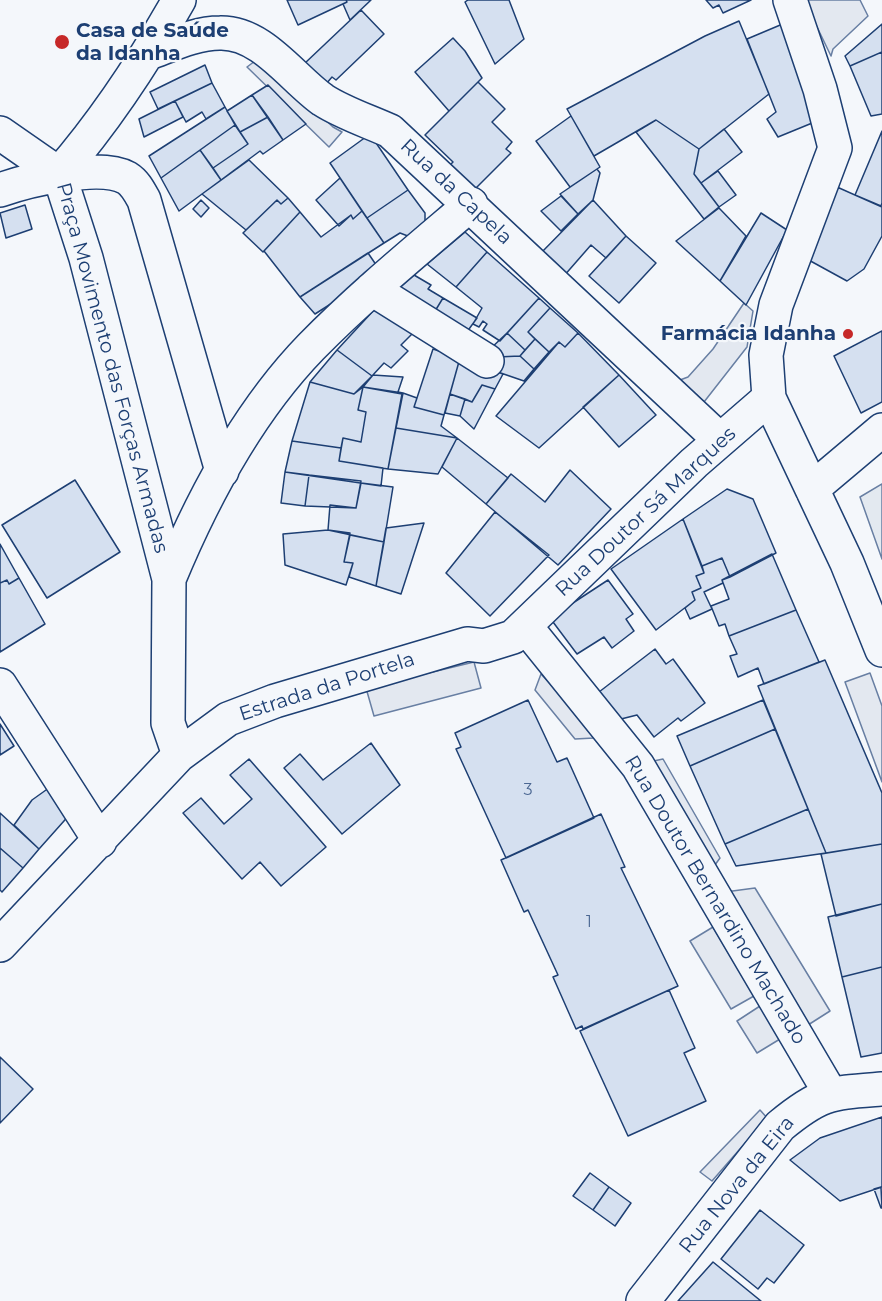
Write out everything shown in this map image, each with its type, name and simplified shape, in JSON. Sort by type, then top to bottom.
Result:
[{"type":"street","points":[[0,190],[59,174],[97,130],[149,53],[179,0]]},
{"type":"street","points":[[790,0],[820,89],[835,148],[776,305],[766,355],[769,398],[847,563],[882,650]]},
{"type":"street","name":"Rua da Capela","points":[[149,53],[200,36],[222,33],[247,39],[324,100],[390,131],[471,204],[720,440]]},
{"type":"street","points":[[0,133],[59,174]]},
{"type":"street","name":"Praça Movimento das Forças Armadas","points":[[179,755],[168,723],[169,579],[86,258],[59,174],[112,174],[125,177],[135,185],[144,200],[222,471]]},
{"type":"street","name":"Praça Movimento das Forças Armadas","points":[[169,579],[191,526],[222,471],[261,408],[309,348],[372,289],[471,204]]},
{"type":"street","points":[[372,289],[487,361]]},
{"type":"street","name":"Rua Doutor Sá Marques","points":[[526,627],[720,440],[769,398]]},
{"type":"street","points":[[812,489],[882,430]]},
{"type":"street","name":"Estrada da Portela","points":[[0,945],[179,755],[228,719],[275,701],[467,644],[484,646],[513,637],[526,627]]},
{"type":"street","name":"Rua Doutor Bernardino Machado","points":[[526,627],[638,766],[830,1093]]},
{"type":"street","points":[[0,685],[100,841]]},
{"type":"street","name":"Rua Nova da Eira","points":[[643,1301],[780,1126],[803,1107],[830,1093],[882,1089]]},
{"type":"shaded area","points":[[804,0],[860,0],[868,16],[833,49],[831,56]]},
{"type":"shaded area","points":[[259,58],[333,127],[342,132],[329,147],[247,67]]},
{"type":"shaded area","points":[[744,303],[753,311],[747,347],[704,402],[680,380],[688,377],[713,349]]},
{"type":"shaded area","points":[[882,484],[882,559],[860,497]]},
{"type":"shaded area","points":[[474,662],[481,688],[374,716],[366,688]]},
{"type":"shaded area","points":[[870,673],[882,706],[882,782],[845,682]]},
{"type":"shaded area","points":[[541,674],[568,703],[594,738],[575,739],[535,690]]},
{"type":"shaded area","points":[[663,759],[720,858],[712,869],[649,762]]},
{"type":"shaded area","points":[[755,888],[830,1011],[808,1025],[725,892]]},
{"type":"shaded area","points":[[713,927],[754,996],[731,1009],[690,941]]},
{"type":"shaded area","points":[[760,1006],[780,1039],[757,1053],[737,1021]]},
{"type":"shaded area","points":[[760,1110],[769,1120],[712,1181],[700,1172]]},
{"type":"building","points":[[287,0],[346,0],[347,2],[298,25]]},
{"type":"building","points":[[346,0],[371,0],[350,20],[343,4],[347,2]]},
{"type":"building","points":[[468,0],[509,0],[524,39],[495,64],[465,2]]},
{"type":"building","points":[[706,0],[751,0],[723,13],[719,5],[713,8]]},
{"type":"building","points":[[361,10],[384,34],[336,80],[332,77],[326,84],[304,64]]},
{"type":"building","points":[[739,21],[769,94],[699,149],[656,120],[594,156],[567,109],[705,36]]},
{"type":"building","points":[[785,23],[822,119],[778,137],[767,119],[776,112],[747,39]]},
{"type":"building","points":[[882,24],[882,52],[850,66],[845,56]]},
{"type":"building","points":[[453,38],[465,51],[482,78],[449,111],[415,72]]},
{"type":"building","points":[[882,52],[882,114],[871,116],[850,66]]},
{"type":"building","points":[[205,65],[212,83],[158,109],[150,92]]},
{"type":"building","points":[[478,82],[505,109],[492,122],[512,142],[506,149],[511,153],[474,190],[449,166],[453,162],[425,135]]},
{"type":"building","points":[[212,83],[225,107],[206,119],[202,112],[186,122],[175,101]]},
{"type":"building","points":[[268,85],[306,124],[283,140],[252,95]]},
{"type":"building","points":[[252,95],[268,117],[240,132],[227,111]]},
{"type":"building","points":[[175,101],[183,117],[144,137],[139,119]]},
{"type":"building","points":[[225,107],[235,125],[161,178],[149,156]]},
{"type":"building","points":[[571,116],[600,167],[570,187],[536,141]]},
{"type":"building","points":[[268,117],[283,140],[263,154],[260,151],[221,180],[213,168],[248,144],[240,132]]},
{"type":"building","points":[[656,120],[699,149],[694,174],[719,207],[704,219],[636,132]]},
{"type":"building","points":[[235,125],[248,144],[213,168],[200,150]]},
{"type":"building","points":[[724,129],[742,152],[701,183],[694,174],[699,149]]},
{"type":"building","points":[[882,131],[882,203],[881,206],[855,195]]},
{"type":"building","points":[[370,134],[408,190],[367,218],[330,163]]},
{"type":"building","points":[[200,150],[221,180],[179,211],[161,178]]},
{"type":"building","points":[[249,160],[288,198],[281,204],[277,200],[246,230],[202,194]]},
{"type":"building","points":[[597,169],[600,173],[593,200],[578,214],[560,194]]},
{"type":"building","points":[[718,171],[736,195],[719,207],[701,183]]},
{"type":"building","points":[[340,178],[362,211],[353,219],[351,215],[339,226],[316,200]]},
{"type":"building","points":[[837,187],[882,207],[882,236],[864,269],[847,281],[805,258]]},
{"type":"building","points":[[408,190],[425,213],[425,230],[413,238],[400,233],[384,243],[367,218]]},
{"type":"building","points":[[561,196],[578,214],[561,231],[541,211]]},
{"type":"building","points":[[288,198],[300,212],[263,252],[243,233],[277,200],[281,204]]},
{"type":"building","points":[[201,200],[209,208],[201,217],[193,209]]},
{"type":"building","points":[[593,200],[626,236],[606,258],[591,245],[563,277],[539,255]]},
{"type":"building","points":[[25,205],[32,229],[6,238],[0,213]]},
{"type":"building","points":[[719,208],[746,236],[720,281],[676,241]]},
{"type":"building","points":[[362,211],[384,243],[300,297],[264,251],[300,212],[321,237],[351,215],[353,219]]},
{"type":"building","points":[[761,213],[787,230],[746,305],[720,281]]},
{"type":"building","points":[[465,232],[487,252],[456,287],[427,264]]},
{"type":"building","points":[[626,236],[656,263],[619,303],[589,276]]},
{"type":"building","points":[[487,252],[539,298],[500,341],[483,330],[487,324],[483,321],[479,327],[473,324],[482,308],[456,287]]},
{"type":"building","points":[[368,253],[381,272],[315,314],[300,297]]},
{"type":"building","points":[[414,275],[431,285],[428,289],[443,298],[432,316],[394,292]]},
{"type":"building","points":[[443,298],[477,318],[464,336],[432,316]]},
{"type":"building","points":[[539,298],[550,308],[528,332],[535,339],[525,350],[507,333]]},
{"type":"building","points":[[550,308],[578,333],[565,347],[559,342],[549,352],[528,332]]},
{"type":"building","points":[[374,310],[417,329],[401,345],[408,351],[391,368],[384,363],[372,376],[337,350]]},
{"type":"building","points":[[882,331],[882,402],[861,413],[834,356]]},
{"type":"building","points":[[507,333],[525,350],[520,356],[497,357],[488,351]]},
{"type":"building","points":[[578,333],[619,375],[539,448],[496,416],[559,342],[565,347]]},
{"type":"building","points":[[535,339],[549,352],[534,369],[520,356]]},
{"type":"building","points":[[433,349],[460,358],[444,415],[414,407]]},
{"type":"building","points":[[337,350],[372,376],[354,394],[310,382]]},
{"type":"building","points":[[520,356],[534,369],[524,381],[492,370],[497,357]]},
{"type":"building","points":[[460,358],[503,374],[495,389],[482,385],[472,402],[450,394]]},
{"type":"building","points":[[373,375],[403,377],[398,392],[403,393],[363,387]]},
{"type":"building","points":[[619,375],[656,415],[619,447],[583,407]]},
{"type":"building","points":[[310,382],[354,394],[363,387],[358,410],[366,412],[361,442],[343,438],[341,448],[292,441]]},
{"type":"building","points":[[482,385],[495,389],[474,429],[460,416],[465,399],[472,402]]},
{"type":"building","points":[[363,387],[402,394],[388,469],[339,461],[343,438],[361,442],[366,412],[358,410]]},
{"type":"building","points":[[403,393],[417,398],[414,407],[444,415],[441,426],[457,438],[396,428]]},
{"type":"building","points":[[450,394],[465,399],[460,416],[445,413]]},
{"type":"building","points":[[396,428],[457,438],[438,474],[388,469]]},
{"type":"building","points":[[457,438],[508,478],[486,504],[442,467]]},
{"type":"building","points":[[292,441],[341,448],[339,461],[383,468],[381,486],[285,472]]},
{"type":"building","points":[[570,470],[611,509],[558,565],[486,504],[511,474],[545,502]]},
{"type":"building","points":[[285,472],[309,475],[305,506],[281,503]]},
{"type":"building","points":[[309,475],[361,481],[356,508],[305,506]]},
{"type":"building","points":[[75,480],[120,552],[47,598],[2,525]]},
{"type":"building","points":[[361,483],[393,487],[384,542],[328,530],[330,505],[356,508]]},
{"type":"building","points":[[727,489],[753,499],[776,553],[730,577],[722,558],[702,566],[683,519]]},
{"type":"building","points":[[495,512],[549,555],[490,616],[446,573]]},
{"type":"building","points":[[683,519],[704,573],[696,576],[701,588],[692,592],[695,600],[656,630],[611,569]]},
{"type":"building","points":[[424,523],[401,594],[376,586],[386,528]]},
{"type":"building","points":[[328,530],[350,533],[344,562],[353,563],[346,585],[285,565],[283,534]]},
{"type":"building","points":[[350,535],[384,542],[376,586],[349,577],[353,563],[344,562]]},
{"type":"building","points":[[0,544],[19,578],[9,584],[7,580],[0,583]]},
{"type":"building","points":[[772,554],[796,610],[729,636],[725,624],[719,626],[711,606],[729,599],[722,580]]},
{"type":"building","points":[[722,558],[730,577],[704,592],[712,609],[690,619],[685,608],[695,600],[692,592],[701,588],[696,576],[704,573],[702,566]]},
{"type":"building","points":[[19,578],[45,624],[0,652],[0,583],[7,580],[9,584]]},
{"type":"building","points":[[608,580],[633,614],[626,619],[634,631],[612,648],[604,637],[577,654],[550,618]]},
{"type":"building","points":[[796,610],[819,662],[764,684],[758,668],[738,677],[730,656],[737,654],[729,636]]},
{"type":"building","points":[[655,649],[666,664],[673,659],[705,703],[681,721],[678,718],[654,737],[637,715],[621,719],[599,692]]},
{"type":"building","points":[[825,660],[882,793],[882,844],[826,853],[758,686]]},
{"type":"building","points":[[528,700],[557,762],[567,758],[594,818],[506,858],[456,749],[461,747],[455,733]]},
{"type":"building","points":[[763,700],[775,729],[690,766],[677,736]]},
{"type":"building","points":[[0,724],[14,746],[0,755]]},
{"type":"building","points":[[775,729],[808,809],[725,844],[690,766]]},
{"type":"building","points":[[371,743],[400,785],[342,834],[284,768],[300,754],[323,780]]},
{"type":"building","points":[[249,759],[326,847],[281,886],[260,862],[242,879],[183,813],[201,798],[224,824],[252,799],[230,775]]},
{"type":"building","points":[[53,785],[72,812],[39,849],[14,825],[32,800]]},
{"type":"building","points":[[808,809],[826,853],[736,866],[725,844]]},
{"type":"building","points":[[0,813],[39,849],[23,868],[0,848]]},
{"type":"building","points":[[601,814],[625,867],[621,868],[678,986],[583,1029],[582,1026],[576,1029],[553,977],[558,975],[528,910],[524,912],[501,860]]},
{"type":"building","points":[[882,844],[882,904],[836,916],[821,854]]},
{"type":"building","points":[[0,848],[23,868],[2,892],[0,890]]},
{"type":"building","points":[[882,904],[882,967],[842,977],[828,917]]},
{"type":"building","points":[[882,967],[882,1053],[861,1057],[842,977]]},
{"type":"building","points":[[669,990],[695,1048],[684,1053],[706,1101],[628,1136],[580,1031]]},
{"type":"building","points":[[0,1057],[33,1089],[0,1123]]},
{"type":"building","points":[[882,1117],[882,1187],[840,1201],[790,1160],[820,1138]]},
{"type":"building","points":[[590,1173],[609,1187],[593,1210],[573,1196]]},
{"type":"building","points":[[609,1187],[631,1203],[615,1226],[593,1210]]},
{"type":"building","points":[[881,1187],[882,1208],[874,1189]]},
{"type":"building","points":[[760,1210],[804,1245],[774,1283],[767,1278],[758,1289],[721,1259]]},
{"type":"building","points":[[713,1262],[761,1301],[678,1301]]},
{"type":"place","name":"Casa de Saúde da Idanha","points":[[62,42]]},
{"type":"place","name":"Farmácia Idanha","points":[[848,334]]}]
